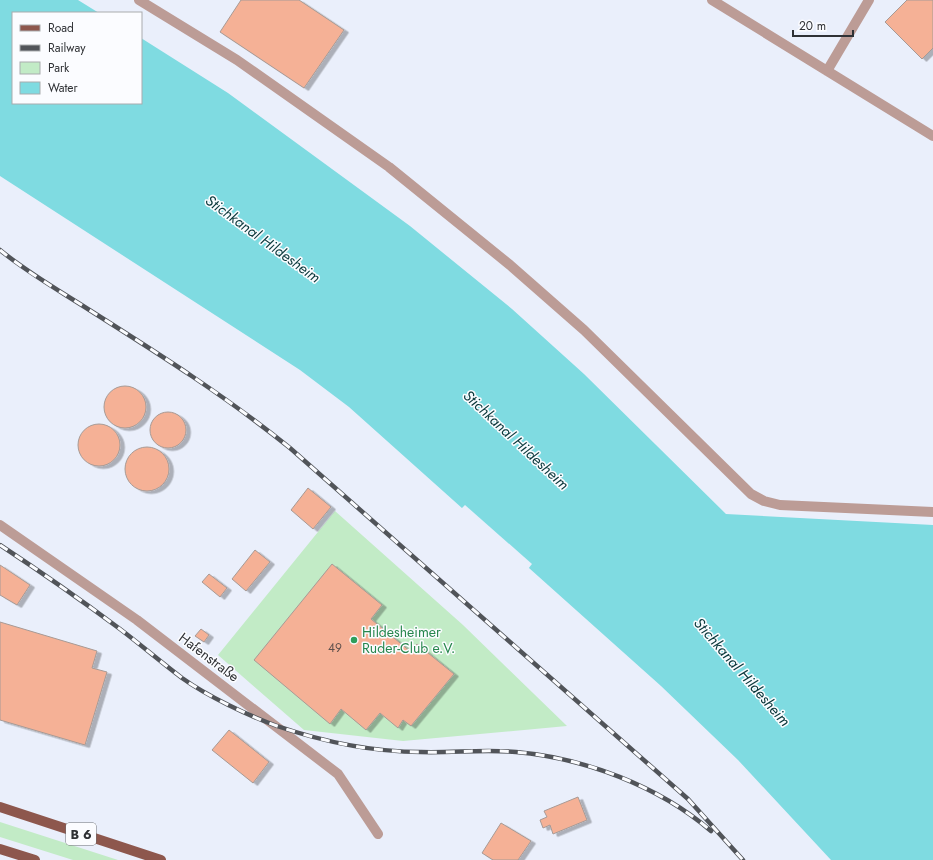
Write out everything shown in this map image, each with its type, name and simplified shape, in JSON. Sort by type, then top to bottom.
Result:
[{"type":"main road","name":"B 6","points":[[0,807],[161,860]]},
{"type":"main road","points":[[0,849],[35,860]]},
{"type":"street","points":[[139,0],[237,60],[389,167],[510,265],[584,330],[751,494],[764,501],[780,505],[933,512]]},
{"type":"street","points":[[712,0],[933,136]]},
{"type":"street","points":[[827,71],[869,0]]},
{"type":"street","name":"Hafenstraße","points":[[0,525],[137,620],[338,774],[378,834]]},
{"type":"green space","name":"Hildesheimer Ruder-Club e.V.","points":[[335,511],[463,625],[567,726],[403,741],[304,730],[218,655]]},
{"type":"green space","points":[[0,822],[118,860],[73,860],[0,837]]},
{"type":"water","name":"Stichkanal Hildesheim","points":[[0,0],[78,0],[97,12],[12,12],[12,104],[142,104],[142,39],[228,93],[410,226],[512,309],[584,374],[726,514],[933,525],[933,860],[831,860],[738,760],[661,686],[349,407],[300,370],[0,176]]},
{"type":"pier","points":[[465,505],[532,564],[528,569],[461,509]]},
{"type":"building","points":[[241,0],[299,0],[344,30],[304,88],[220,32]]},
{"type":"building","points":[[907,0],[933,0],[933,48],[922,59],[885,22]]},
{"type":"building","points":[[121,386],[129,386],[137,389],[143,395],[146,407],[143,419],[137,425],[129,428],[121,428],[113,425],[107,419],[104,411],[104,403],[107,395],[113,389]]},
{"type":"building","points":[[168,412],[181,417],[186,430],[181,443],[168,448],[155,443],[150,430],[155,417]]},
{"type":"building","points":[[95,424],[103,424],[114,430],[120,441],[120,449],[114,460],[103,466],[95,466],[84,460],[78,449],[78,441],[84,430]]},
{"type":"building","points":[[147,447],[159,451],[165,457],[169,469],[165,481],[159,487],[147,491],[135,487],[129,481],[125,469],[129,457],[135,451]]},
{"type":"building","points":[[308,488],[331,507],[313,529],[291,510]]},
{"type":"building","points":[[255,550],[270,562],[246,591],[232,579]]},
{"type":"building","points":[[332,564],[382,605],[371,619],[411,652],[417,644],[454,674],[411,726],[403,720],[398,728],[380,713],[366,730],[341,709],[330,724],[254,660]]},
{"type":"building","points":[[0,565],[30,585],[17,605],[0,595]]},
{"type":"building","points":[[209,574],[227,588],[220,597],[202,582]]},
{"type":"building","points":[[0,622],[97,651],[92,668],[107,672],[85,745],[0,720]]},
{"type":"building","points":[[201,629],[209,635],[204,642],[195,636]]},
{"type":"building","points":[[229,730],[269,762],[253,783],[212,750]]},
{"type":"building","points":[[578,797],[587,820],[553,834],[550,825],[543,828],[540,820],[547,817],[544,811]]},
{"type":"building","points":[[501,823],[531,841],[518,860],[493,860],[482,853]]},
{"type":"railway","points":[[0,250],[33,274],[192,376],[242,411],[290,448],[688,799],[743,860]]},
{"type":"railway","points":[[0,545],[105,618],[192,685],[228,705],[266,722],[312,737],[366,748],[403,752],[504,751],[542,755],[568,761],[620,777],[644,788],[690,815],[711,831]]},
{"type":"place","name":"Hildesheimer Ruder-Club e.V.","points":[[354,640]]}]
